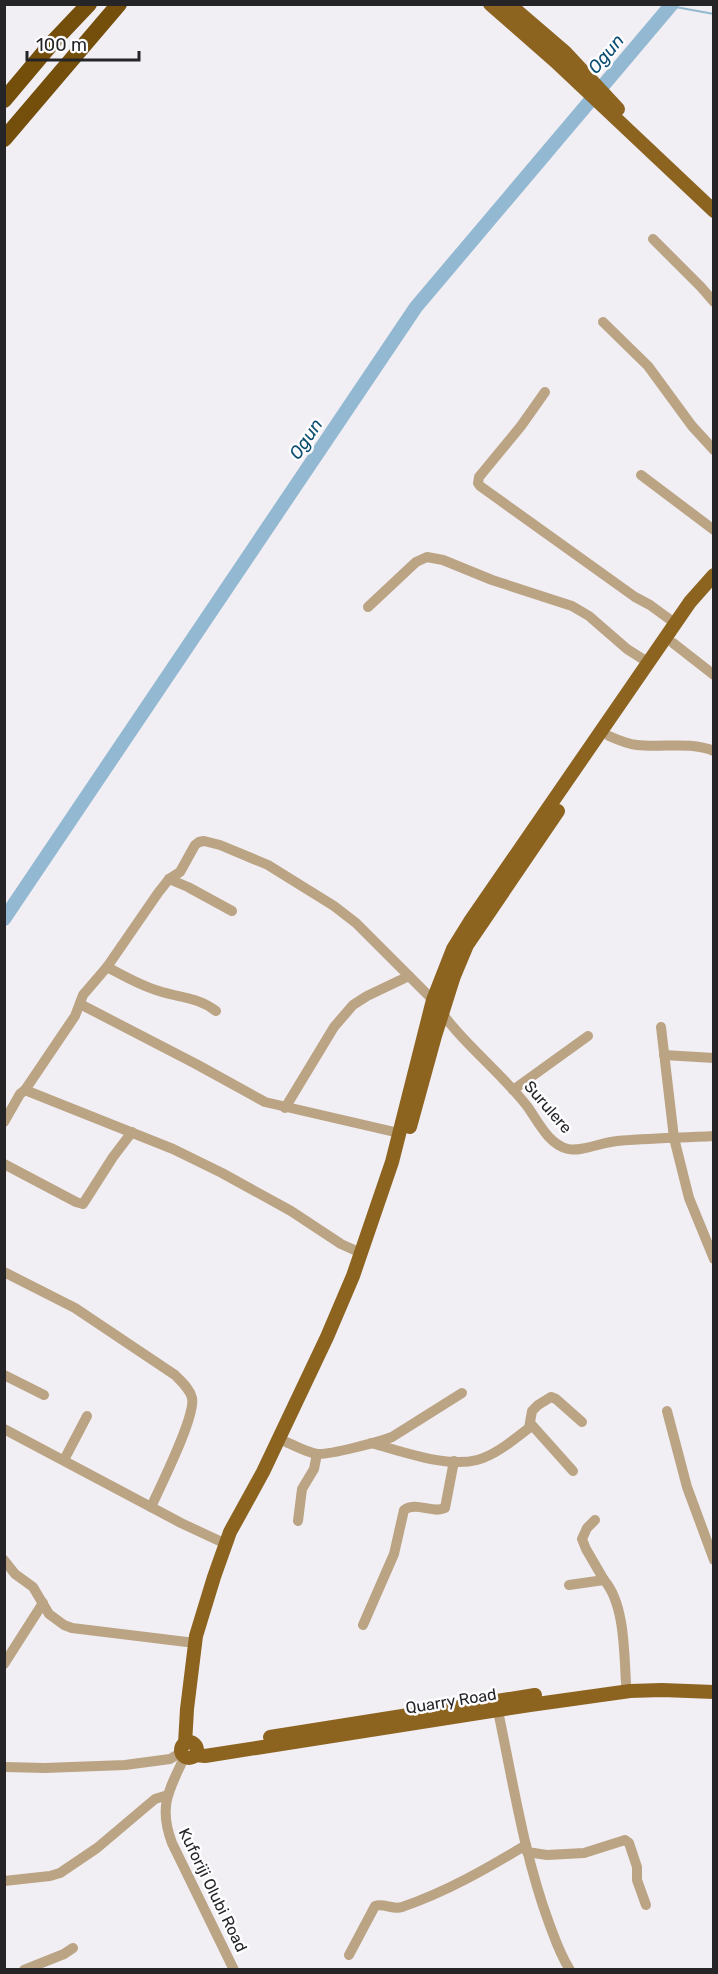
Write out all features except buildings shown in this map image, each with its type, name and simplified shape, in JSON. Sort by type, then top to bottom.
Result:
[{"type":"highway","points":[[4,100],[52,43],[89,4]]},
{"type":"highway","points":[[4,139],[119,4]]},
{"type":"main road","points":[[490,4],[560,56]]},
{"type":"main road","points":[[509,4],[714,211]]},
{"type":"main road","points":[[688,185],[714,206]]},
{"type":"main road","points":[[190,1750],[186,1709],[195,1643],[214,1577],[230,1532],[263,1472],[327,1337],[361,1253],[392,1162],[433,1000],[453,949],[690,602],[714,574]]},
{"type":"main road","points":[[190,1750],[200,1663],[221,1580],[234,1543],[286,1442],[360,1282],[396,1178],[454,976],[467,945],[673,643],[714,588]]},
{"type":"main road","name":"Quarry Road","points":[[190,1750],[626,1683],[656,1681],[714,1684]]},
{"type":"main road","name":"Quarry Road","points":[[190,1750],[205,1756],[630,1691],[714,1692]]},
{"type":"street","points":[[653,239],[714,302]]},
{"type":"street","points":[[603,322],[648,366],[692,426],[714,450]]},
{"type":"street","points":[[545,393],[479,477],[478,483],[625,590],[676,624]]},
{"type":"street","points":[[641,475],[714,530]]},
{"type":"street","points":[[369,607],[416,562],[427,557],[443,560],[492,580],[572,606],[589,615],[627,649],[649,663]]},
{"type":"street","points":[[673,643],[714,675]]},
{"type":"street","points":[[609,736],[636,745],[687,745],[714,751]]},
{"type":"street","name":"Surulere","points":[[169,879],[180,872],[195,845],[204,841],[220,845],[268,865],[334,906],[356,923],[433,1000],[442,1014],[513,1090],[552,1140],[569,1149],[615,1141],[714,1136]]},
{"type":"street","points":[[4,1122],[20,1094],[26,1090],[75,1016],[83,995],[107,967],[169,879],[232,911]]},
{"type":"street","points":[[107,967],[161,992],[197,999],[216,1011]]},
{"type":"street","points":[[285,1108],[334,1027],[353,1005],[409,976]]},
{"type":"street","points":[[80,1004],[256,1098],[285,1108],[399,1133]]},
{"type":"street","points":[[661,1027],[674,1138],[689,1198],[714,1259]]},
{"type":"street","points":[[513,1090],[588,1036]]},
{"type":"street","points":[[664,1055],[714,1058]]},
{"type":"street","points":[[26,1090],[173,1149],[291,1211],[341,1244],[361,1253]]},
{"type":"street","points":[[4,1164],[83,1204],[132,1132]]},
{"type":"street","points":[[4,1272],[75,1308],[157,1362],[186,1386],[192,1396],[192,1405],[179,1445],[151,1507]]},
{"type":"street","points":[[4,1375],[44,1395]]},
{"type":"street","points":[[286,1442],[317,1454],[371,1443],[392,1437],[462,1393]]},
{"type":"street","points":[[371,1443],[428,1457],[454,1461],[476,1460],[490,1454],[529,1428],[532,1411],[552,1397],[582,1422]]},
{"type":"street","points":[[667,1411],[687,1487],[714,1560]]},
{"type":"street","points":[[64,1460],[87,1416]]},
{"type":"street","points":[[531,1424],[573,1471]]},
{"type":"street","points":[[4,1429],[225,1544]]},
{"type":"street","points":[[298,1521],[302,1489],[314,1469],[317,1454]]},
{"type":"street","points":[[363,1625],[394,1554],[404,1510],[414,1506],[438,1510],[445,1508],[454,1461]]},
{"type":"street","points":[[595,1520],[587,1528],[582,1539],[609,1585],[615,1601],[624,1641],[626,1683]]},
{"type":"street","points":[[4,1560],[15,1574],[33,1587],[54,1619],[72,1628],[195,1643]]},
{"type":"street","points":[[569,1586],[604,1580]]},
{"type":"street","points":[[4,1664],[43,1603]]},
{"type":"street","points":[[498,1711],[540,1900],[560,1952],[570,1970]]},
{"type":"street","points":[[4,1767],[125,1765],[170,1759],[190,1750]]},
{"type":"street","name":"Kuforiji Olubi Road","points":[[190,1750],[168,1795],[165,1810],[166,1827],[229,1968]]},
{"type":"street","points":[[4,1881],[60,1873],[97,1848],[155,1798],[168,1795]]},
{"type":"street","points":[[349,1955],[378,1904],[398,1909],[471,1878],[527,1848],[547,1855],[584,1853],[625,1840],[629,1843],[637,1867],[637,1880],[646,1905]]},
{"type":"street","points":[[24,1970],[73,1948]]},
{"type":"waterway","name":"Ogun","points":[[4,919],[416,307],[672,4]]},
{"type":"waterway","points":[[670,6],[714,14]]}]
